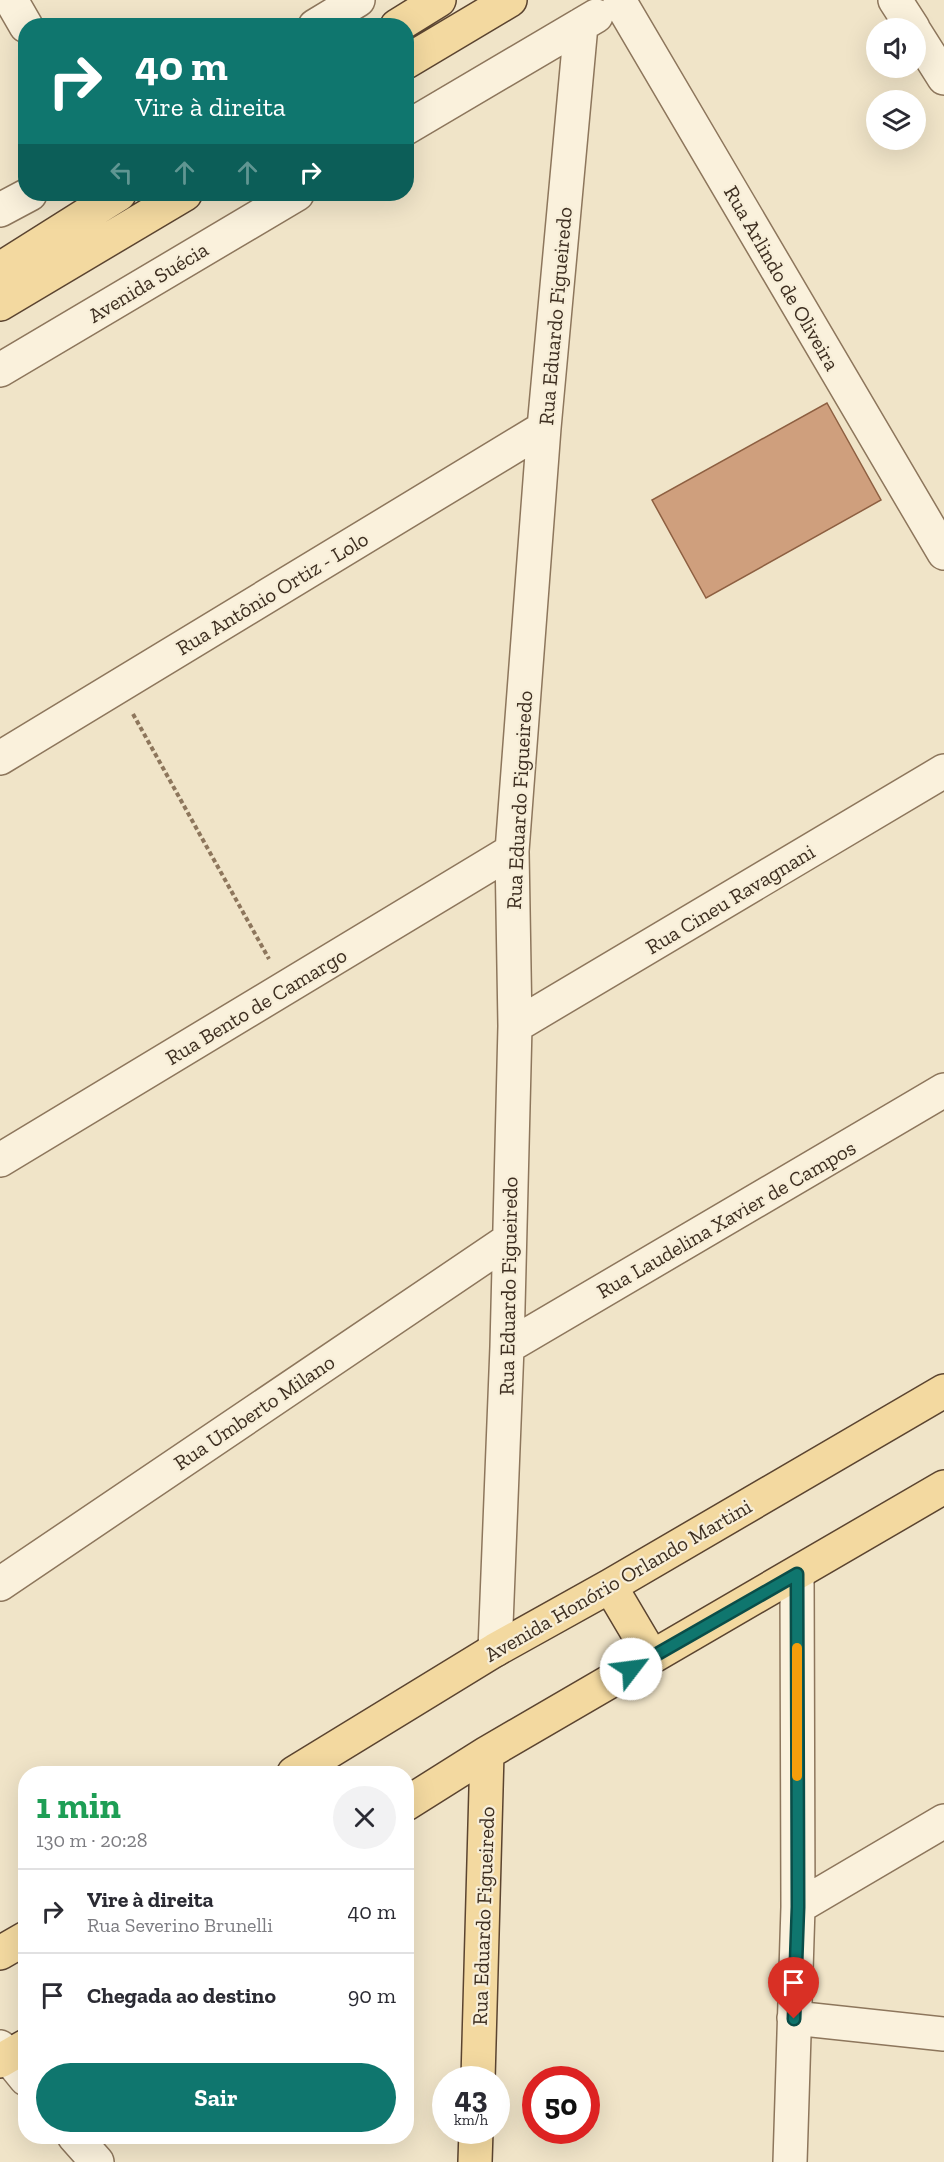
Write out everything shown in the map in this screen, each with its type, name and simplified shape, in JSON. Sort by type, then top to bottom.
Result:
[{"type":"main road","points":[[410,18],[439,0]]},
{"type":"main road","points":[[414,57],[510,0]]},
{"type":"main road","points":[[0,269],[108,201]]},
{"type":"main road","points":[[0,304],[173,201]]},
{"type":"main road","name":"Avenida Honório Orlando Martini","points":[[305,1766],[495,1650],[610,1586],[944,1391]]},
{"type":"main road","points":[[414,1799],[487,1753],[944,1487]]},
{"type":"main road","points":[[610,1586],[652,1657]]},
{"type":"main road","name":"Rua Eduardo Figueiredo","points":[[478,2066],[487,1753]]},
{"type":"main road","points":[[0,1953],[18,1943]]},
{"type":"main road","points":[[475,2162],[476,2144]]},
{"type":"street","points":[[11,0],[21,18]]},
{"type":"street","points":[[328,18],[358,0]]},
{"type":"street","points":[[895,0],[906,18]]},
{"type":"street","points":[[414,123],[622,1]]},
{"type":"street","name":"Rua Arlindo de Oliveira","points":[[622,1],[944,553]]},
{"type":"street","name":"Rua Eduardo Figueiredo","points":[[495,1650],[507,1347],[515,1026],[512,851],[544,428],[581,25]]},
{"type":"street","points":[[926,49],[944,78]]},
{"type":"street","points":[[0,210],[18,200]]},
{"type":"street","name":"Avenida Suécia","points":[[0,370],[285,201]]},
{"type":"street","name":"Rua Antônio Ortiz - Lolo","points":[[0,758],[544,428]]},
{"type":"street","name":"Rua Cineu Ravagnani","points":[[515,1026],[944,771]]},
{"type":"street","name":"Rua Bento de Camargo","points":[[0,1160],[512,851]]},
{"type":"street","name":"Rua Laudelina Xavier de Campos","points":[[507,1347],[944,1090]]},
{"type":"street","name":"Rua Umberto Milano","points":[[0,1584],[508,1240]]},
{"type":"street","points":[[790,2162],[798,1907],[797,1574]]},
{"type":"street","points":[[798,1907],[944,1821]]},
{"type":"street","points":[[794,2019],[944,2034]]},
{"type":"street","points":[[81,2144],[97,2162]]},
{"type":"path","points":[[118,686],[286,989]]},
{"type":"building","points":[[827,403],[881,500],[706,598],[652,500]]},
{"type":"slow traffic","points":[[797,1648],[797,1776]]},
{"type":"route","points":[[631,1669],[797,1574],[798,1907],[794,2019]]}]
